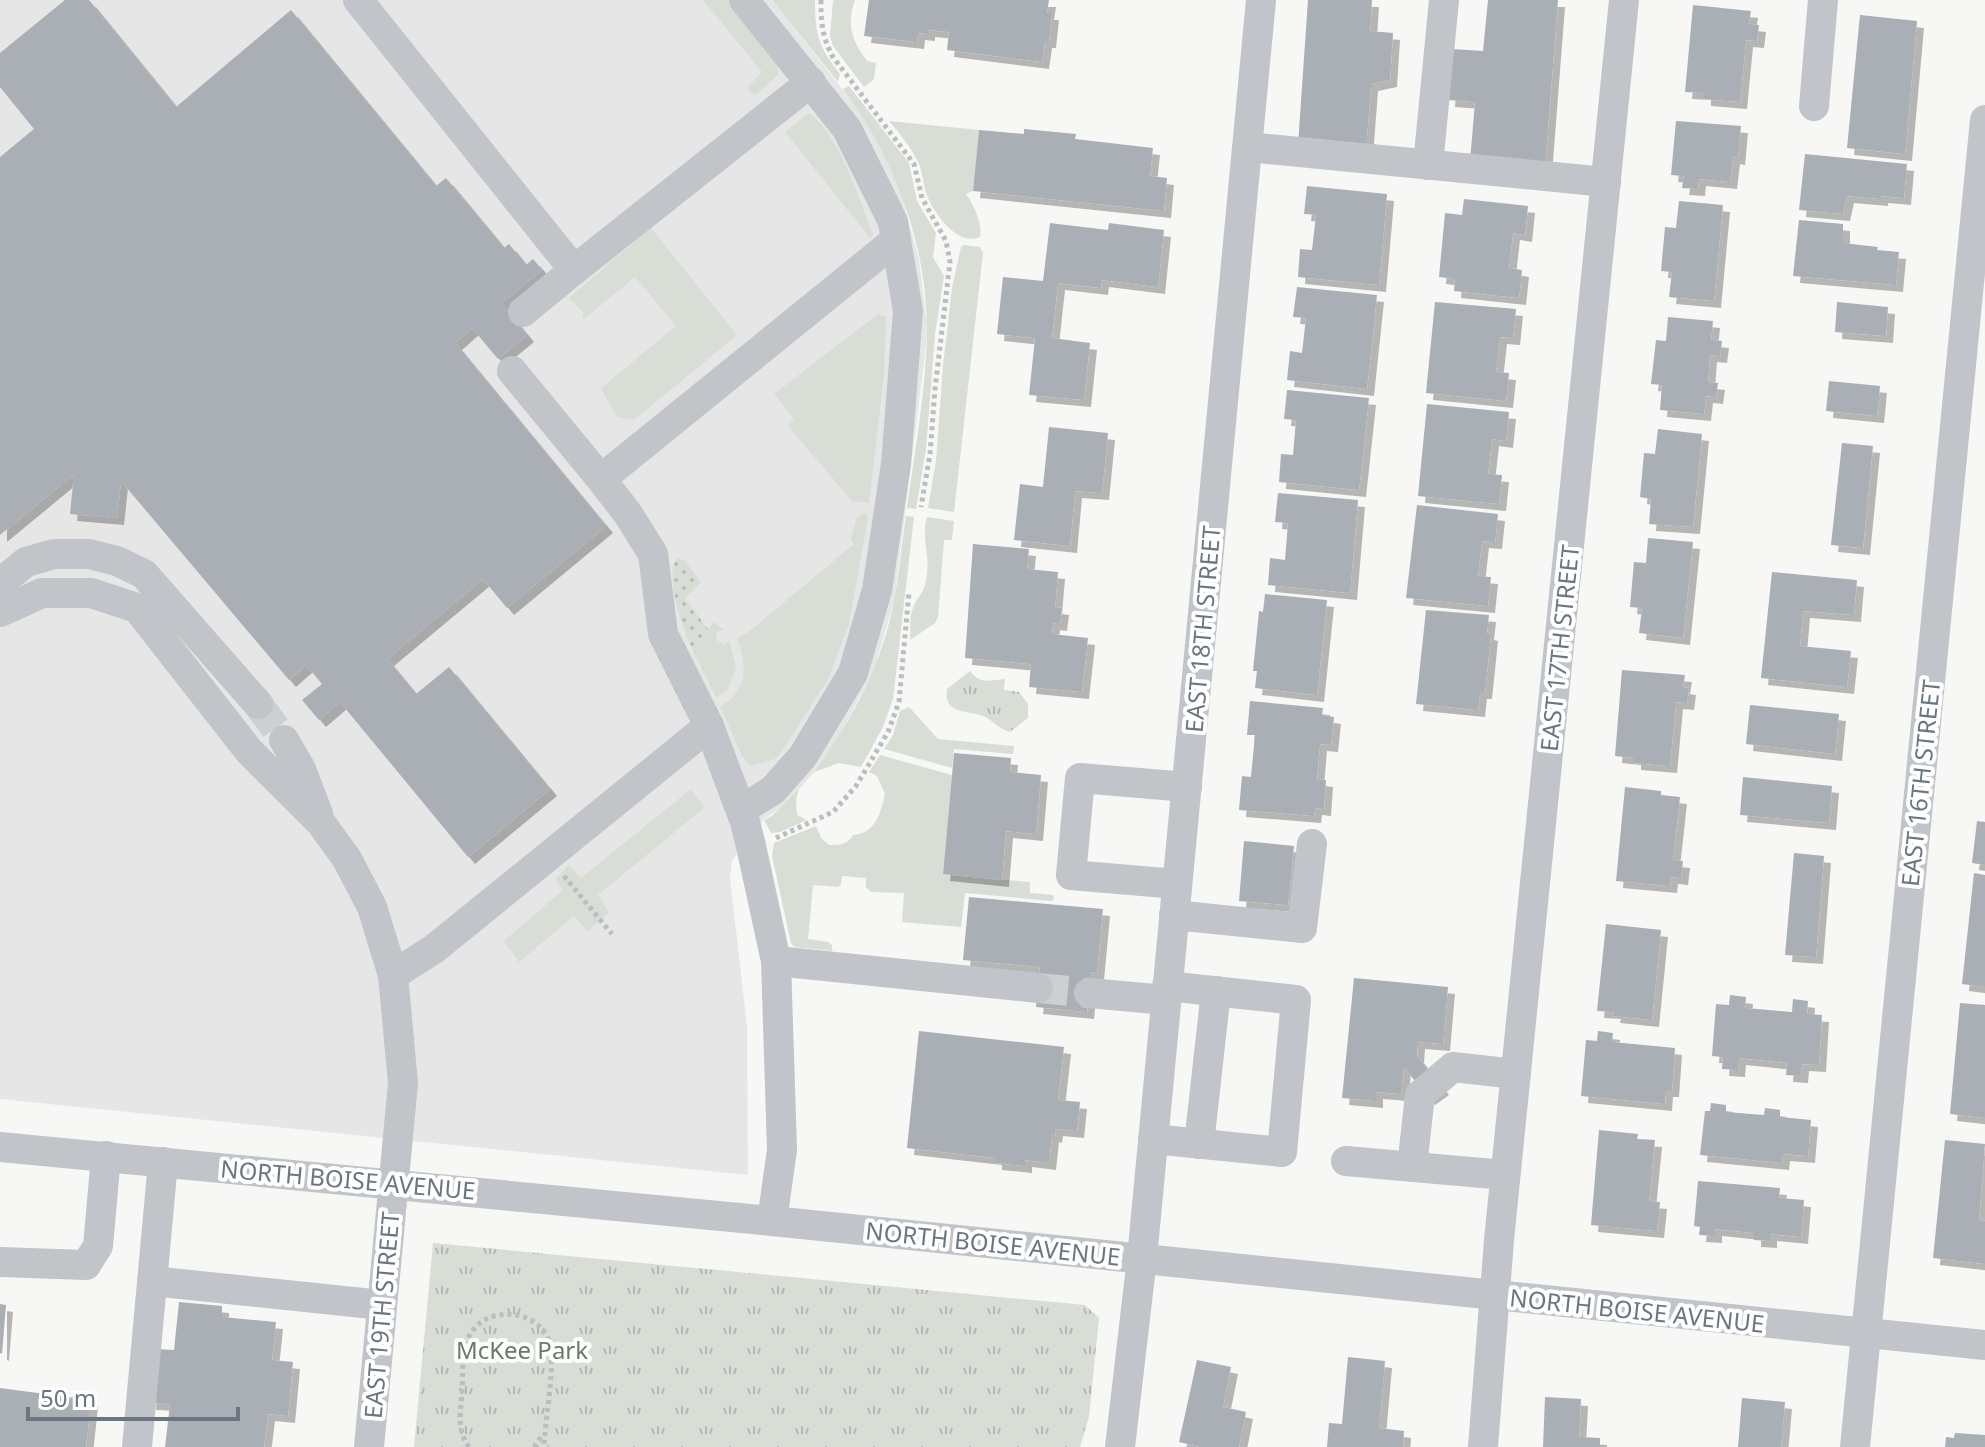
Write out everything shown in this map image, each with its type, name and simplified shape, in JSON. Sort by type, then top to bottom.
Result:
[{"type":"street","points":[[358,0],[574,270]]},
{"type":"street","points":[[741,810],[773,790],[803,756],[853,673],[877,590],[896,464],[908,311],[893,222],[847,129],[744,0]]},
{"type":"street","name":"EAST 18TH STREET","points":[[1120,1447],[1142,1258],[1261,0]]},
{"type":"street","points":[[1428,165],[1444,0]]},
{"type":"street","name":"EAST 17TH STREET","points":[[1483,1447],[1505,1175],[1624,0]]},
{"type":"street","points":[[1814,106],[1823,0]]},
{"type":"street","points":[[523,312],[811,82]]},
{"type":"street","name":"EAST 16TH STREET","points":[[1855,1447],[1985,120]]},
{"type":"street","points":[[1248,147],[1606,182]]},
{"type":"street","points":[[601,479],[896,240]]},
{"type":"street","points":[[512,371],[628,514],[653,554],[663,634],[709,726],[741,810],[776,961],[782,1150],[772,1221]]},
{"type":"street","points":[[0,583],[26,562],[54,554],[89,554],[117,561],[144,574],[258,704]]},
{"type":"street","points":[[0,612],[42,593],[91,593],[137,608],[249,751],[321,823]]},
{"type":"street","points":[[393,975],[434,949],[709,726]]},
{"type":"street","points":[[284,740],[301,769],[321,823]]},
{"type":"street","points":[[1177,884],[1071,875],[1080,778],[1187,787]]},
{"type":"street","name":"EAST 19TH STREET","points":[[321,823],[347,859],[372,907],[393,975],[403,1083],[369,1447]]},
{"type":"street","points":[[1174,915],[1302,928],[1312,844]]},
{"type":"street","points":[[776,961],[1038,988]]},
{"type":"street","points":[[1199,1144],[1216,991]]},
{"type":"street","points":[[1089,993],[1216,991],[1296,1000],[1282,1152],[1153,1139]]},
{"type":"street","points":[[1412,1167],[1420,1095],[1453,1067],[1516,1074]]},
{"type":"street","name":"NORTH BOISE AVENUE","points":[[0,1147],[393,1183],[1985,1345]]},
{"type":"street","points":[[0,1262],[86,1265],[98,1246],[106,1156]]},
{"type":"street","points":[[1346,1161],[1505,1175]]},
{"type":"street","points":[[137,1447],[163,1162]]},
{"type":"street","points":[[152,1281],[382,1305]]},
{"type":"path","points":[[548,856],[612,934]]},
{"type":"path","points":[[469,1447],[462,1437],[459,1420],[466,1347],[472,1331],[488,1317],[508,1313],[528,1318],[544,1331],[551,1348],[544,1444],[548,1447]]},
{"type":"path","points":[[534,1447],[545,1429]]},
{"type":"shaded area","points":[[0,0],[772,0],[858,109],[888,161],[902,196],[919,260],[927,323],[926,346],[894,601],[874,670],[836,742],[814,772],[786,804],[763,820],[732,861],[730,878],[747,1026],[748,1175],[0,1099]]},
{"type":"green space","points":[[703,0],[728,0],[777,58],[778,75],[757,94],[747,88],[762,72]]},
{"type":"green space","points":[[772,0],[815,0],[819,40],[840,74],[838,82]]},
{"type":"green space","points":[[833,0],[855,0],[851,17],[854,39],[867,61],[876,63],[874,79],[864,87],[833,46],[830,36]]},
{"type":"green space","points":[[849,86],[909,163],[917,201],[936,233],[933,257],[944,276],[935,334],[926,449],[916,509],[907,508],[925,371],[925,294],[913,231],[903,201],[877,142],[843,89]]},
{"type":"green space","points":[[809,113],[839,153],[873,234],[870,238],[785,132]]},
{"type":"green space","points":[[889,121],[979,130],[973,191],[966,194],[977,215],[980,237],[963,237],[940,218],[926,193],[915,156]]},
{"type":"green space","points":[[651,228],[737,335],[634,420],[617,417],[601,388],[676,326],[635,277],[584,319],[584,313],[569,298]]},
{"type":"green space","points":[[964,245],[980,247],[983,253],[954,512],[928,508],[936,461],[952,288]]},
{"type":"green space","points":[[878,314],[886,317],[884,375],[869,503],[852,501],[788,426],[794,419],[774,394]]},
{"type":"green space","points":[[865,513],[868,517],[849,624],[828,679],[775,759],[750,766],[742,756],[720,706],[741,685],[744,667],[737,638],[746,634],[854,544],[851,540],[857,517]]},
{"type":"green space","points":[[906,516],[914,517],[893,699],[883,727],[861,767],[839,763],[814,772],[853,712],[882,647],[894,601]]},
{"type":"green space","points":[[927,517],[954,521],[952,540],[944,540],[938,617],[935,623],[910,640],[912,611],[927,574]]},
{"type":"green space","points":[[677,558],[685,561],[701,582],[685,599],[708,629],[693,651],[680,618],[674,590],[673,566]]},
{"type":"green space","points":[[714,622],[724,630],[716,632],[717,640],[724,645],[729,640],[736,668],[727,691],[716,697],[693,651]]},
{"type":"green space","points":[[970,671],[982,680],[1005,679],[1004,690],[1019,692],[1028,704],[1028,718],[1010,732],[983,716],[952,707],[947,689]]},
{"type":"green space","points":[[909,707],[938,739],[1014,746],[1013,754],[954,749],[952,768],[884,749],[893,735],[900,711]]},
{"type":"green space","points":[[880,755],[952,775],[943,874],[1030,882],[1030,893],[1053,895],[1054,899],[965,893],[961,927],[902,922],[904,893],[871,892],[866,887],[866,878],[842,876],[838,887],[813,885],[808,939],[828,942],[832,945],[832,951],[794,947],[772,856],[774,843],[816,826],[821,838],[829,845],[843,844],[853,835],[872,827],[885,794],[877,776],[869,772]]},
{"type":"green space","points":[[691,789],[705,807],[598,895],[609,913],[587,931],[574,916],[519,962],[504,941],[563,890],[555,879],[569,865],[581,878]]},
{"type":"green space","points":[[799,789],[797,815],[807,820],[771,833],[764,820]]},
{"type":"green space","name":"McKee Park","points":[[433,1243],[1085,1305],[1099,1318],[1089,1417],[1080,1447],[414,1447]]},
{"type":"building","points":[[65,0],[89,0],[176,107],[291,10],[436,186],[446,178],[504,248],[509,244],[526,265],[533,259],[542,270],[501,303],[527,335],[498,359],[472,328],[455,343],[606,526],[507,608],[483,579],[387,659],[416,694],[449,667],[550,789],[468,857],[340,702],[319,720],[302,700],[322,684],[306,665],[289,680],[121,481],[117,518],[70,514],[74,474],[0,535],[0,157],[34,129],[0,87],[0,53]]},
{"type":"building","points":[[869,0],[1049,0],[1047,13],[1052,13],[1049,41],[1045,41],[1042,62],[947,50],[949,32],[928,30],[928,34],[918,33],[917,42],[864,36]]},
{"type":"building","points":[[1308,0],[1372,0],[1370,31],[1393,33],[1390,80],[1371,84],[1366,150],[1298,145]]},
{"type":"building","points":[[1488,0],[1558,0],[1545,167],[1470,161],[1475,102],[1448,100],[1452,49],[1483,51]]},
{"type":"building","points":[[1693,5],[1751,11],[1749,24],[1759,25],[1757,41],[1746,40],[1740,102],[1704,99],[1704,93],[1685,92]]},
{"type":"building","points":[[1860,15],[1917,21],[1905,154],[1847,148]]},
{"type":"building","points":[[1676,121],[1741,126],[1738,158],[1733,157],[1730,182],[1699,179],[1698,189],[1682,188],[1684,176],[1671,175]]},
{"type":"building","points":[[1024,129],[1076,134],[1075,139],[1153,148],[1150,176],[1167,178],[1164,211],[973,191],[979,130],[1024,134]]},
{"type":"building","points":[[1805,154],[1907,164],[1904,198],[1847,196],[1843,214],[1799,210]]},
{"type":"building","points":[[1307,186],[1387,194],[1379,285],[1298,277],[1300,249],[1312,250],[1316,215],[1304,214]]},
{"type":"building","points":[[1464,199],[1528,206],[1525,235],[1513,233],[1509,268],[1522,270],[1519,298],[1454,291],[1455,279],[1439,277],[1445,213],[1462,215]]},
{"type":"building","points":[[1679,201],[1723,205],[1714,301],[1669,297],[1672,272],[1661,271],[1665,227],[1676,228]]},
{"type":"building","points":[[1799,220],[1843,224],[1843,243],[1899,252],[1896,285],[1793,276]]},
{"type":"building","points":[[1050,223],[1108,230],[1109,223],[1164,230],[1158,287],[1102,280],[1101,288],[1058,283],[1052,338],[1090,343],[1084,400],[1029,395],[1035,338],[997,334],[1003,277],[1043,281]]},
{"type":"building","points":[[1297,287],[1377,295],[1367,389],[1287,380],[1290,351],[1302,353],[1306,318],[1293,317]]},
{"type":"building","points":[[1435,302],[1516,309],[1513,338],[1500,337],[1496,372],[1509,373],[1506,401],[1426,393]]},
{"type":"building","points":[[1837,302],[1888,307],[1886,336],[1835,332]]},
{"type":"building","points":[[1668,317],[1713,321],[1711,340],[1722,341],[1720,356],[1710,355],[1708,382],[1718,383],[1716,397],[1706,396],[1704,414],[1660,410],[1662,385],[1651,384],[1656,340],[1666,341]]},
{"type":"building","points":[[1829,381],[1880,386],[1877,416],[1826,411]]},
{"type":"building","points":[[1287,390],[1369,398],[1359,490],[1279,482],[1281,454],[1293,455],[1296,420],[1284,419]]},
{"type":"building","points":[[1427,404],[1509,412],[1506,441],[1492,439],[1488,474],[1502,475],[1499,504],[1418,496]]},
{"type":"building","points":[[1049,427],[1108,433],[1102,493],[1075,491],[1070,546],[1014,540],[1020,484],[1043,487]]},
{"type":"building","points":[[1658,429],[1702,434],[1693,527],[1649,524],[1651,499],[1640,497],[1644,453],[1655,454]]},
{"type":"building","points":[[1842,443],[1873,446],[1863,548],[1831,545]]},
{"type":"building","points":[[1278,493],[1358,500],[1350,593],[1268,585],[1270,558],[1285,560],[1288,523],[1275,522]]},
{"type":"building","points":[[1417,505],[1498,514],[1495,542],[1482,541],[1478,576],[1491,577],[1488,606],[1406,598]]},
{"type":"building","points":[[1648,538],[1693,542],[1683,638],[1639,633],[1642,608],[1630,607],[1634,562],[1646,563]]},
{"type":"building","points":[[973,544],[1029,549],[1027,569],[1058,572],[1055,607],[1062,608],[1060,624],[1053,623],[1052,634],[1088,638],[1082,692],[1029,687],[1031,664],[965,658]]},
{"type":"building","points":[[1772,572],[1857,580],[1854,615],[1803,611],[1800,646],[1851,651],[1847,687],[1761,678]]},
{"type":"building","points":[[1265,594],[1327,600],[1317,695],[1255,688],[1257,671],[1253,671],[1259,611],[1263,612]]},
{"type":"building","points":[[1426,610],[1489,615],[1487,633],[1491,634],[1485,692],[1480,692],[1478,710],[1416,704]]},
{"type":"building","points":[[1622,670],[1685,675],[1683,687],[1689,688],[1687,703],[1676,702],[1670,766],[1634,763],[1634,758],[1615,756]]},
{"type":"building","points":[[1250,701],[1323,708],[1322,715],[1334,717],[1331,745],[1320,744],[1317,779],[1326,780],[1324,809],[1315,808],[1314,816],[1239,810],[1242,776],[1251,777],[1255,735],[1247,735]]},
{"type":"building","points":[[1750,705],[1839,714],[1835,754],[1746,744]]},
{"type":"building","points":[[954,753],[1011,758],[1010,772],[1041,775],[1036,834],[1006,831],[1002,880],[943,874]]},
{"type":"building","points":[[1743,777],[1832,786],[1829,823],[1740,815]]},
{"type":"building","points":[[1625,787],[1661,791],[1661,795],[1680,797],[1673,860],[1683,861],[1681,878],[1671,877],[1670,886],[1616,881]]},
{"type":"building","points":[[1977,821],[1985,822],[1985,865],[1972,863]]},
{"type":"building","points":[[1244,841],[1294,846],[1288,905],[1239,901]]},
{"type":"building","points":[[1794,853],[1824,856],[1816,957],[1785,955]]},
{"type":"building","points":[[1974,873],[1985,875],[1985,987],[1962,984]]},
{"type":"building","points":[[969,897],[1103,909],[1097,973],[1091,972],[1087,1012],[1036,1007],[1040,967],[963,960]]},
{"type":"building","points":[[1606,924],[1661,930],[1652,1020],[1597,1011]]},
{"type":"building","points":[[1354,978],[1448,987],[1443,1044],[1418,1042],[1417,1056],[1442,1088],[1428,1098],[1404,1067],[1401,1094],[1376,1092],[1376,1101],[1342,1098]]},
{"type":"building","points":[[1730,995],[1746,997],[1745,1008],[1792,1012],[1793,999],[1808,1001],[1807,1014],[1822,1015],[1819,1065],[1802,1064],[1801,1076],[1786,1075],[1787,1063],[1739,1058],[1738,1070],[1722,1069],[1723,1057],[1712,1056],[1716,1004],[1729,1005]]},
{"type":"building","points":[[1960,1003],[1985,1005],[1985,1118],[1950,1114]]},
{"type":"building","points":[[919,1031],[1064,1047],[1058,1100],[1080,1102],[1077,1131],[1056,1129],[1055,1136],[1052,1135],[1049,1163],[1025,1160],[1025,1166],[995,1163],[995,1158],[907,1148]]},
{"type":"building","points":[[1598,1031],[1613,1033],[1612,1042],[1675,1048],[1672,1090],[1666,1090],[1665,1104],[1581,1096],[1586,1040],[1597,1041]]},
{"type":"building","points":[[1711,1103],[1726,1105],[1726,1112],[1764,1115],[1765,1108],[1780,1110],[1780,1117],[1811,1120],[1808,1156],[1783,1154],[1782,1163],[1700,1155],[1705,1111],[1710,1111]]},
{"type":"building","points":[[1599,1130],[1638,1134],[1637,1139],[1655,1140],[1649,1201],[1660,1202],[1657,1231],[1591,1225]]},
{"type":"building","points":[[1945,1140],[1985,1144],[1979,1220],[1985,1221],[1985,1264],[1933,1258]]},
{"type":"building","points":[[1698,1181],[1780,1188],[1779,1198],[1804,1200],[1801,1237],[1770,1234],[1770,1241],[1754,1240],[1754,1233],[1715,1229],[1715,1236],[1699,1235],[1700,1227],[1694,1226]]},
{"type":"building","points":[[179,1302],[222,1306],[222,1317],[276,1322],[272,1360],[293,1362],[288,1416],[268,1414],[264,1447],[165,1447],[170,1404],[149,1403],[154,1349],[174,1350]]},
{"type":"building","points":[[0,1304],[6,1305],[2,1354],[0,1353]]},
{"type":"building","points":[[1348,1357],[1385,1361],[1379,1428],[1404,1431],[1403,1447],[1327,1447],[1329,1423],[1342,1424]]},
{"type":"building","points":[[1197,1360],[1231,1367],[1223,1407],[1246,1412],[1239,1447],[1200,1447],[1179,1442]]},
{"type":"building","points":[[0,1388],[91,1400],[86,1447],[0,1447]]},
{"type":"building","points":[[1545,1397],[1581,1399],[1579,1437],[1600,1438],[1600,1447],[1543,1447]]},
{"type":"building","points":[[1742,1398],[1785,1402],[1781,1447],[1738,1447]]},
{"type":"building","points":[[1955,1433],[1985,1435],[1985,1447],[1945,1447],[1946,1437],[1954,1438]]},
{"type":"tunnel","points":[[258,704],[284,740]]},
{"type":"tunnel","points":[[1038,988],[1089,993]]}]
